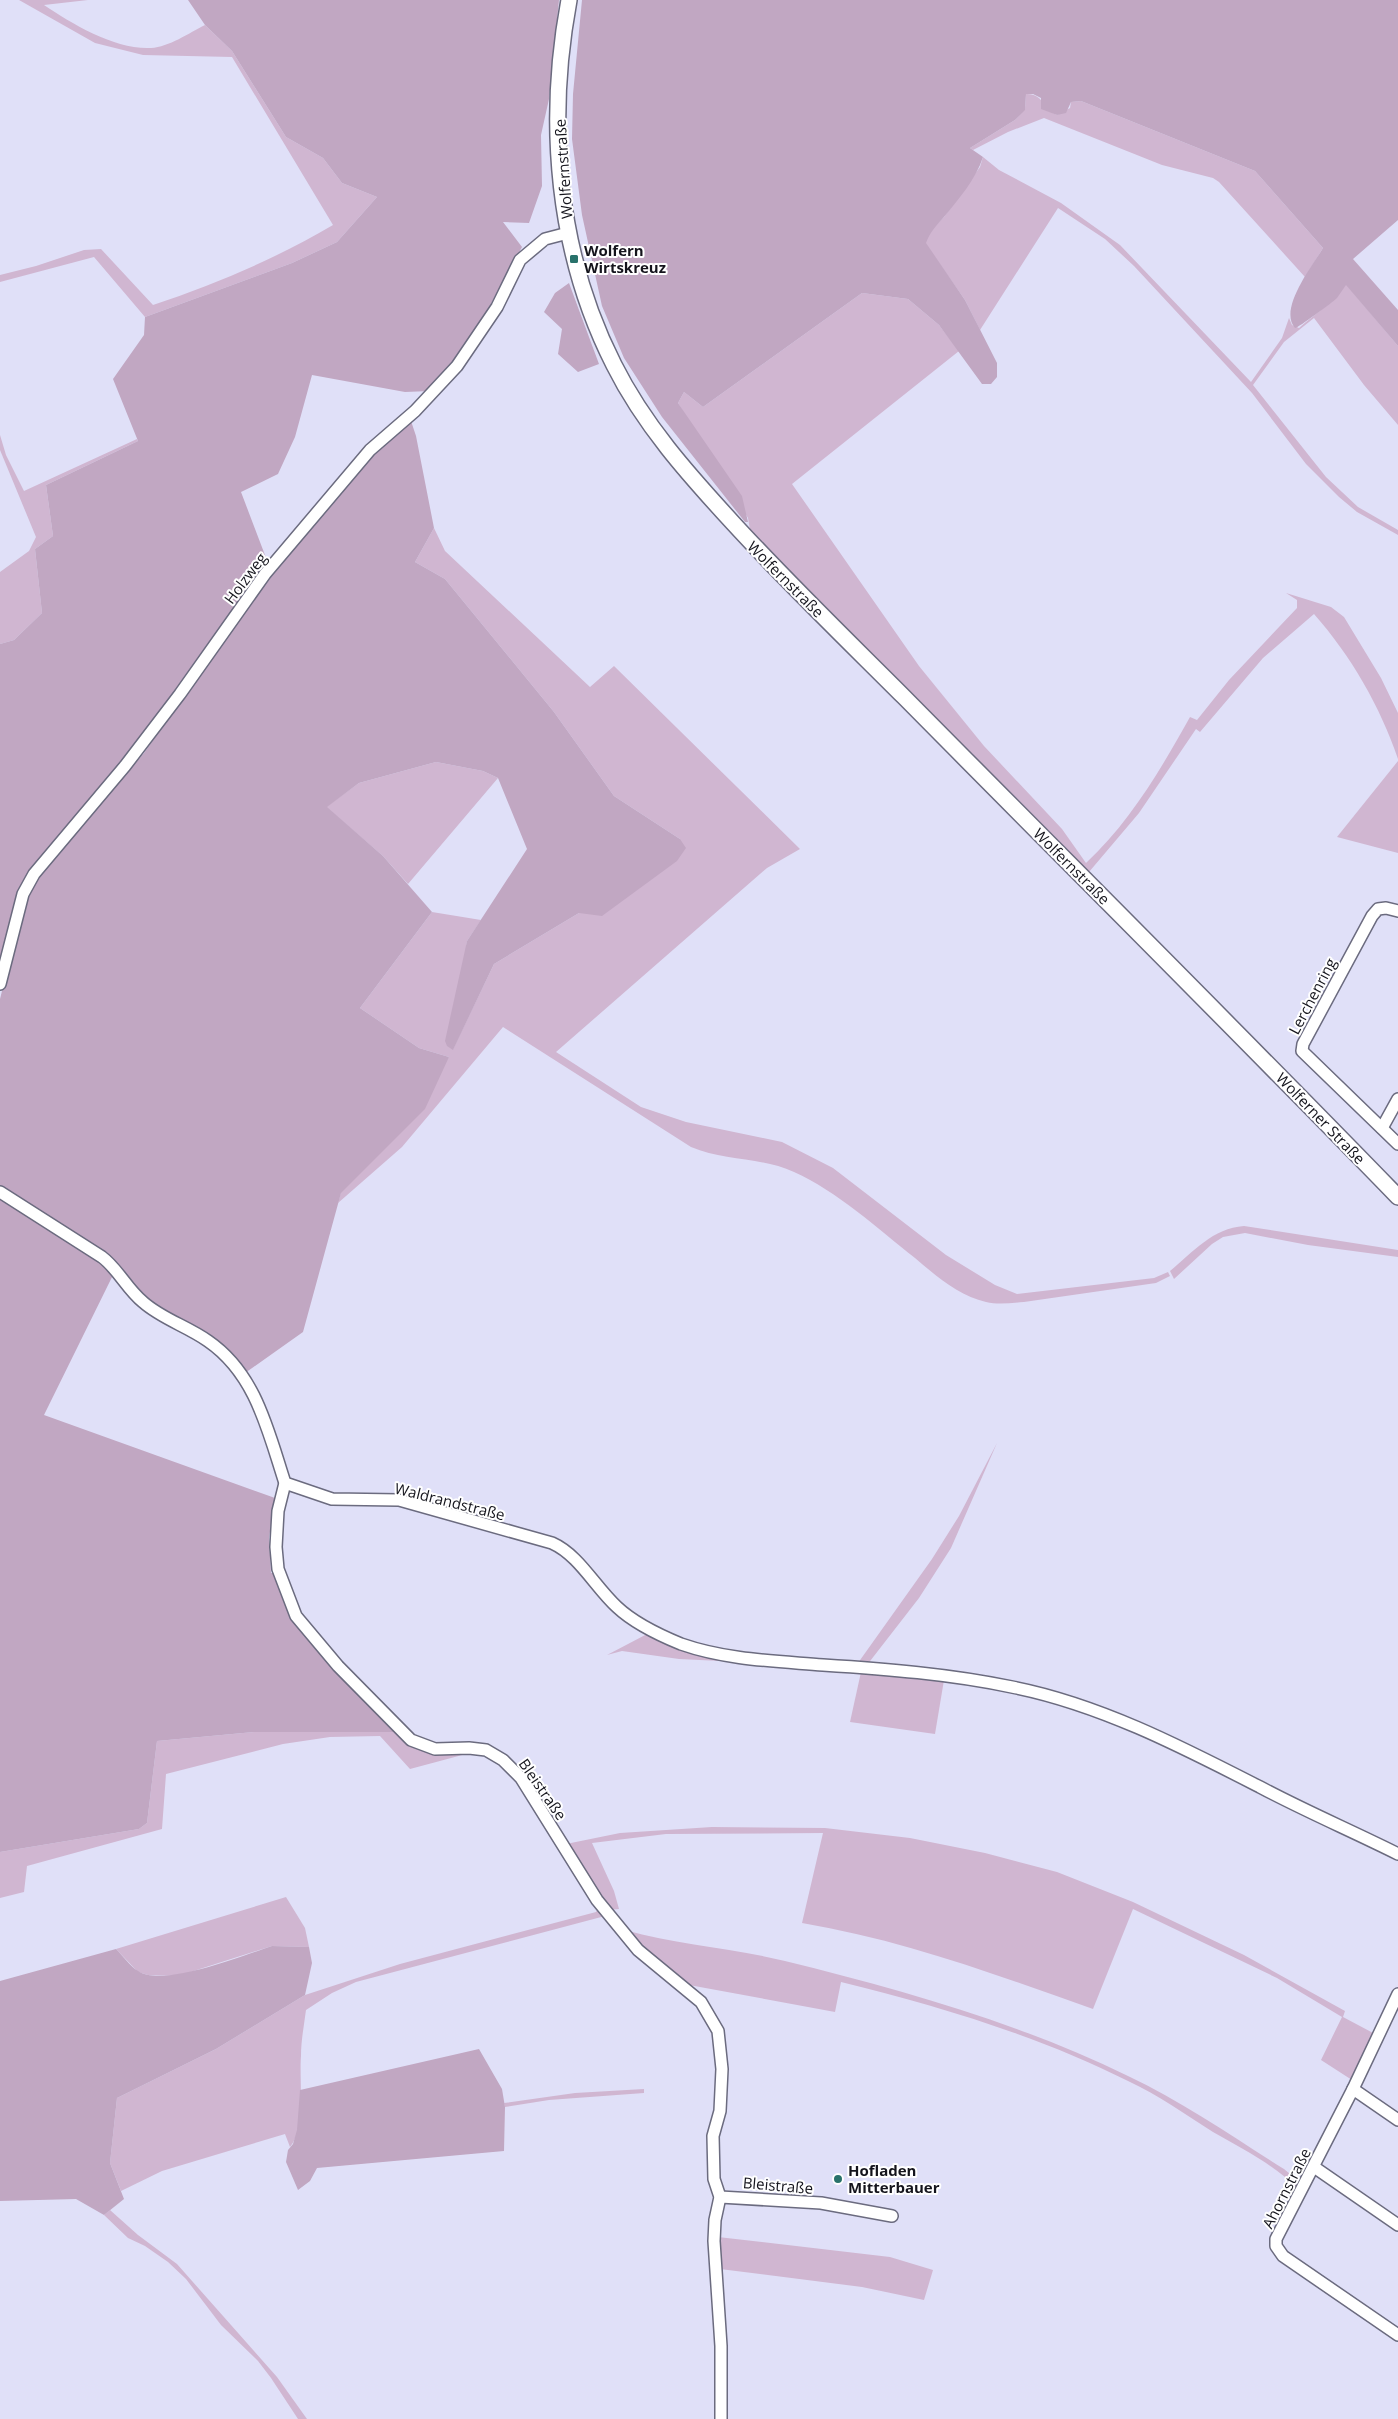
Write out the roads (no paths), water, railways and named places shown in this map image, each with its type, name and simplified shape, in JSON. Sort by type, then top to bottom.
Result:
[{"type":"main road","name":"Wolfernstraße","points":[[569,0],[560,78],[558,138],[562,192],[568,233],[588,304],[613,362],[649,424],[678,462],[762,555],[1245,1040]]},
{"type":"main road","name":"Wolferner Straße","points":[[1245,1040],[1398,1197]]},
{"type":"street","name":"Holzweg","points":[[0,984],[23,894],[34,874],[126,766],[180,694],[265,574],[370,450],[415,411],[457,366],[497,307],[520,260],[545,240],[568,233]]},
{"type":"street","name":"Lerchenring","points":[[1398,912],[1386,908],[1378,909],[1372,916],[1303,1044],[1302,1051],[1398,1144]]},
{"type":"street","points":[[1382,1128],[1398,1099]]},
{"type":"street","points":[[0,1192],[102,1257],[142,1302],[158,1314],[209,1342],[238,1370],[252,1390],[262,1411],[285,1483]]},
{"type":"street","name":"Waldrandstraße","points":[[285,1483],[332,1499],[399,1500],[552,1543],[568,1552],[618,1608],[647,1629],[710,1653],[742,1659],[855,1667],[966,1679],[1014,1687],[1053,1698],[1119,1720],[1188,1749],[1262,1788],[1394,1852]]},
{"type":"street","name":"Bleistraße","points":[[285,1483],[278,1511],[276,1547],[278,1570],[296,1616],[338,1666],[412,1740],[435,1749],[469,1748],[486,1750],[495,1753],[512,1768],[521,1778],[596,1900],[638,1950],[701,2002],[718,2031],[722,2070],[720,2111],[713,2136],[714,2179],[720,2197],[821,2203],[892,2216]]},
{"type":"street","name":"Ahornstraße","points":[[1398,1994],[1353,2089],[1276,2239],[1278,2250],[1283,2256],[1398,2334]]},
{"type":"street","points":[[1353,2089],[1398,2120]]},
{"type":"street","points":[[1314,2167],[1398,2225]]},
{"type":"street","points":[[720,2197],[715,2220],[714,2241],[721,2346],[721,2419]]},
{"type":"place","name":"Wolfern Wirtskreuz","points":[[574,259]]},
{"type":"place","name":"Hofladen Mitterbauer","points":[[838,2179]]}]
